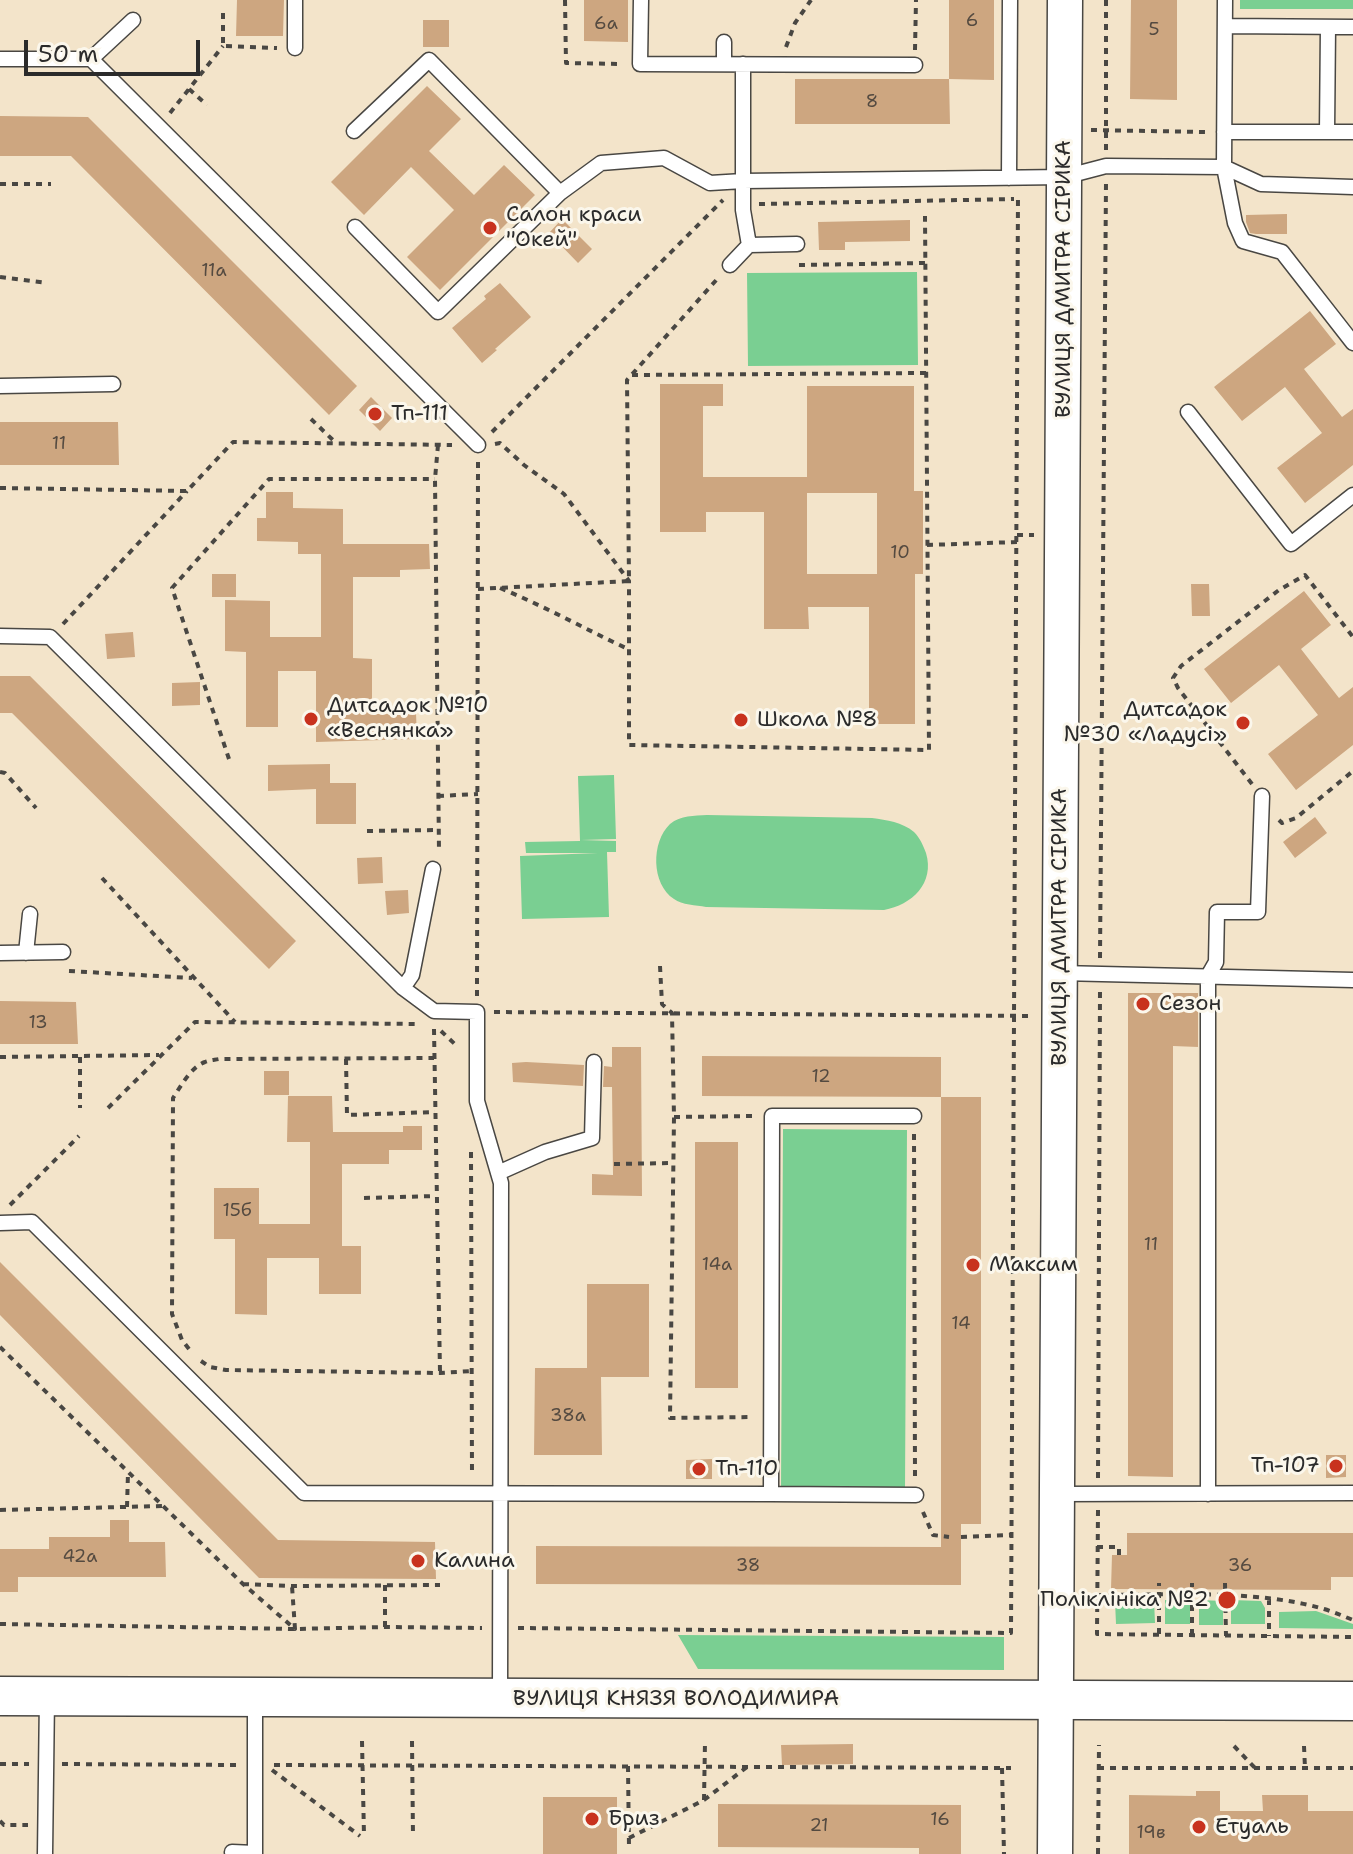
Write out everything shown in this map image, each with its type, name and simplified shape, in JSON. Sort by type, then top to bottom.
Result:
[{"type":"main road","name":"ВУЛИЦЯ КНЯЗЯ ВОЛОДИМИРА","points":[[0,1696],[1353,1701]]},
{"type":"street","name":"ВУЛИЦЯ ДМИТРА СІРИКА","points":[[1055,1854],[1065,0]]},
{"type":"lane","points":[[295,0],[295,48]]},
{"type":"lane","points":[[641,0],[640,64],[915,65]]},
{"type":"lane","points":[[1010,0],[1014,178]]},
{"type":"lane","points":[[1225,0],[1224,167],[1235,223],[1243,241],[1282,252],[1353,343]]},
{"type":"lane","points":[[0,59],[91,59],[133,20]]},
{"type":"lane","points":[[1225,26],[1353,27]]},
{"type":"lane","points":[[1327,132],[1328,27]]},
{"type":"lane","points":[[724,42],[724,64]]},
{"type":"lane","points":[[91,59],[478,445]]},
{"type":"lane","points":[[354,131],[429,60],[560,193]]},
{"type":"lane","points":[[743,64],[743,205],[749,245]]},
{"type":"lane","points":[[1224,132],[1353,132]]},
{"type":"lane","points":[[355,227],[438,312],[560,193],[601,163],[664,158],[710,183],[1064,177],[1106,166],[1224,167],[1261,184],[1353,187]]},
{"type":"lane","points":[[730,265],[749,245],[797,244]]},
{"type":"lane","points":[[0,386],[113,384]]},
{"type":"lane","points":[[1188,412],[1291,544],[1353,495]]},
{"type":"lane","points":[[0,636],[50,637],[434,1017],[477,1012],[477,1101],[501,1183],[500,1698]]},
{"type":"lane","points":[[1208,1494],[1208,976],[1216,962],[1217,912],[1258,912],[1262,796]]},
{"type":"lane","points":[[403,988],[412,975],[433,869]]},
{"type":"lane","points":[[26,953],[30,914]]},
{"type":"lane","points":[[0,953],[63,952]]},
{"type":"lane","points":[[1060,973],[1353,980]]},
{"type":"lane","points":[[498,1173],[545,1152],[592,1138],[594,1062]]},
{"type":"lane","points":[[771,1494],[772,1116],[914,1116]]},
{"type":"lane","points":[[0,1223],[32,1222],[304,1493],[916,1495]]},
{"type":"lane","points":[[1057,1494],[1353,1493]]},
{"type":"lane","points":[[45,1854],[47,1696]]},
{"type":"lane","points":[[232,1852],[255,1853],[255,1697]]},
{"type":"path","points":[[565,0],[566,63],[640,64]]},
{"type":"path","points":[[774,64],[811,0]]},
{"type":"path","points":[[915,65],[916,0]]},
{"type":"path","points":[[1106,0],[1097,1634],[1353,1637]]},
{"type":"path","points":[[159,127],[223,46],[223,13]]},
{"type":"path","points":[[223,46],[295,48]]},
{"type":"path","points":[[189,89],[207,105]]},
{"type":"path","points":[[1064,130],[1224,132]]},
{"type":"path","points":[[1011,1633],[1018,198],[1014,178]]},
{"type":"path","points":[[743,181],[478,445],[477,1012],[1060,1016]]},
{"type":"path","points":[[0,184],[51,184]]},
{"type":"path","points":[[743,205],[1018,198]]},
{"type":"path","points":[[730,265],[627,380],[629,745],[929,750],[925,216]]},
{"type":"path","points":[[790,265],[926,263]]},
{"type":"path","points":[[0,277],[47,283]]},
{"type":"path","points":[[632,375],[926,373]]},
{"type":"path","points":[[311,419],[336,443]]},
{"type":"path","points":[[50,637],[233,442],[500,443],[564,494],[629,581]]},
{"type":"path","points":[[433,869],[439,852],[435,479],[438,445]]},
{"type":"path","points":[[229,759],[172,588],[269,479],[435,479]]},
{"type":"path","points":[[0,488],[187,491]]},
{"type":"path","points":[[927,545],[1017,542]]},
{"type":"path","points":[[1353,637],[1305,575],[1279,590],[1193,656],[1173,678],[1282,823],[1296,818],[1353,771]]},
{"type":"path","points":[[478,589],[629,581]]},
{"type":"path","points":[[499,588],[535,602],[628,649]]},
{"type":"path","points":[[0,772],[5,773],[36,808]]},
{"type":"path","points":[[438,796],[478,794]]},
{"type":"path","points":[[367,831],[439,830]]},
{"type":"path","points":[[102,878],[235,1022]]},
{"type":"path","points":[[63,952],[61,971],[195,978]]},
{"type":"path","points":[[660,966],[662,1004],[672,1013],[674,1163],[670,1418],[771,1417]]},
{"type":"path","points":[[108,1108],[195,1022],[434,1017]]},
{"type":"path","points":[[434,1017],[460,1049]]},
{"type":"path","points":[[434,1017],[440,1373]]},
{"type":"path","points":[[0,1057],[162,1054]]},
{"type":"path","points":[[80,1057],[80,1108]]},
{"type":"path","points":[[191,1352],[182,1340],[172,1314],[173,1098],[181,1085],[197,1067],[219,1059],[434,1058]]},
{"type":"path","points":[[346,1059],[347,1115],[435,1112]]},
{"type":"path","points":[[674,1117],[772,1116]]},
{"type":"path","points":[[914,1116],[916,1495],[933,1535],[949,1537]]},
{"type":"path","points":[[27,1188],[79,1136]]},
{"type":"path","points":[[470,1138],[473,1493]]},
{"type":"path","points":[[614,1164],[674,1163]]},
{"type":"path","points":[[364,1198],[436,1196]]},
{"type":"path","points":[[0,1347],[243,1584],[295,1629],[292,1586]]},
{"type":"path","points":[[199,1360],[210,1367],[226,1370],[472,1371]]},
{"type":"path","points":[[127,1507],[128,1473]]},
{"type":"path","points":[[0,1510],[162,1506]]},
{"type":"path","points":[[961,1537],[1010,1535]]},
{"type":"path","points":[[1097,1547],[1119,1547],[1119,1555]]},
{"type":"path","points":[[1159,1583],[1159,1634]]},
{"type":"path","points":[[1192,1583],[1192,1635]]},
{"type":"path","points":[[1225,1583],[1226,1636]]},
{"type":"path","points":[[243,1584],[440,1585]]},
{"type":"path","points":[[385,1585],[385,1627]]},
{"type":"path","points":[[1097,1595],[1269,1598],[1324,1609],[1353,1620]]},
{"type":"path","points":[[1269,1598],[1269,1636]]},
{"type":"path","points":[[362,1741],[362,1766],[362,1836],[265,1765],[362,1766],[1011,1768]]},
{"type":"path","points":[[412,1741],[413,1837]]},
{"type":"path","points":[[704,1800],[705,1742]]},
{"type":"path","points":[[1098,1854],[1099,1745]]},
{"type":"path","points":[[1234,1746],[1255,1768]]},
{"type":"path","points":[[1304,1746],[1305,1768]]},
{"type":"path","points":[[0,1764],[255,1765]]},
{"type":"path","points":[[628,1766],[629,1847]]},
{"type":"path","points":[[629,1838],[704,1800],[747,1767]]},
{"type":"path","points":[[1002,1768],[1004,1854]]},
{"type":"path","points":[[1098,1768],[1353,1768]]},
{"type":"path","points":[[0,1821],[4,1825],[28,1825]]},
{"type":"green space","points":[[1240,0],[1353,0],[1353,9],[1240,9]]},
{"type":"green space","points":[[917,272],[918,365],[748,366],[747,273]]},
{"type":"green space","points":[[614,775],[616,839],[581,840],[616,841],[616,852],[607,852],[609,917],[522,919],[520,856],[598,853],[526,853],[525,842],[580,841],[578,776]]},
{"type":"green space","points":[[688,816],[872,818],[894,822],[914,832],[920,839],[926,853],[927,874],[912,898],[884,910],[685,904],[666,892],[661,883],[656,863],[659,841],[674,821]]},
{"type":"green space","points":[[783,1129],[907,1130],[905,1488],[781,1487]]},
{"type":"green space","points":[[1154,1600],[1155,1623],[1116,1624],[1115,1601]]},
{"type":"green space","points":[[1165,1600],[1190,1601],[1190,1624],[1165,1624]]},
{"type":"green space","points":[[1199,1600],[1223,1601],[1223,1625],[1199,1625]]},
{"type":"green space","points":[[1231,1600],[1261,1601],[1265,1608],[1265,1624],[1231,1624]]},
{"type":"green space","points":[[1316,1611],[1353,1624],[1353,1629],[1279,1628],[1279,1612]]},
{"type":"green space","points":[[678,1635],[1004,1637],[1004,1670],[698,1669]]},
{"type":"building","points":[[237,0],[284,0],[283,36],[236,36]]},
{"type":"building","points":[[584,0],[628,0],[628,42],[584,41]]},
{"type":"building","points":[[949,0],[994,0],[994,80],[949,79]]},
{"type":"building","points":[[1131,0],[1177,0],[1177,100],[1130,99]]},
{"type":"building","points":[[423,20],[449,20],[449,47],[423,47]]},
{"type":"building","points":[[795,79],[949,79],[950,124],[795,124]]},
{"type":"building","points":[[427,86],[461,119],[429,151],[474,195],[504,165],[535,195],[440,290],[407,257],[454,210],[411,167],[364,215],[331,182]]},
{"type":"building","points":[[0,116],[88,117],[357,386],[329,415],[71,156],[0,156]]},
{"type":"building","points":[[1287,214],[1287,234],[1250,233],[1246,222],[1246,215]]},
{"type":"building","points":[[562,219],[592,249],[578,263],[549,233]]},
{"type":"building","points":[[910,220],[910,241],[845,242],[845,250],[819,250],[818,222]]},
{"type":"building","points":[[500,283],[531,317],[482,363],[452,328]]},
{"type":"building","points":[[1310,311],[1336,344],[1304,369],[1342,417],[1353,409],[1353,465],[1305,503],[1277,468],[1322,433],[1285,387],[1242,421],[1214,387]]},
{"type":"building","points":[[660,384],[723,384],[723,406],[703,406],[703,477],[807,477],[807,386],[914,386],[914,491],[923,491],[923,574],[915,574],[915,724],[869,724],[869,607],[808,607],[809,629],[764,629],[764,512],[706,512],[706,532],[660,532]],"holes":[[[807,493],[877,493],[877,574],[807,574]]]},
{"type":"building","name":"Тп-111","points":[[371,397],[392,418],[380,431],[359,410]]},
{"type":"building","points":[[0,422],[118,422],[119,465],[0,465]]},
{"type":"building","points":[[266,492],[293,492],[293,508],[343,509],[343,544],[429,544],[430,569],[400,570],[400,577],[353,577],[353,658],[372,659],[372,714],[416,713],[417,739],[316,742],[316,671],[278,671],[278,727],[246,727],[246,652],[225,651],[225,600],[270,601],[270,637],[321,637],[321,554],[298,554],[298,542],[257,541],[257,518],[266,518]]},
{"type":"building","points":[[212,574],[236,574],[236,597],[212,597]]},
{"type":"building","points":[[1191,584],[1209,584],[1210,616],[1192,616]]},
{"type":"building","points":[[1304,591],[1331,625],[1301,649],[1339,698],[1353,687],[1353,745],[1296,790],[1268,754],[1318,715],[1279,665],[1231,703],[1204,669]]},
{"type":"building","points":[[133,632],[135,657],[107,659],[105,634]]},
{"type":"building","points":[[0,676],[30,676],[296,941],[269,969],[12,713],[0,713]]},
{"type":"building","points":[[200,682],[200,705],[172,706],[172,683]]},
{"type":"building","points":[[330,764],[330,783],[356,783],[356,824],[316,824],[316,789],[268,791],[268,765]]},
{"type":"building","points":[[1315,817],[1327,833],[1295,858],[1283,842]]},
{"type":"building","points":[[382,857],[383,883],[358,884],[357,858]]},
{"type":"building","points":[[408,890],[409,913],[387,915],[385,891]]},
{"type":"building","points":[[1128,993],[1198,993],[1198,1047],[1173,1046],[1173,1477],[1128,1476]]},
{"type":"building","points":[[0,1001],[76,1002],[78,1044],[0,1044]]},
{"type":"building","points":[[612,1047],[641,1047],[642,1196],[592,1195],[592,1174],[613,1175],[612,1087],[603,1087],[604,1066],[612,1067]]},
{"type":"building","points":[[702,1056],[941,1057],[941,1097],[702,1096]]},
{"type":"building","points":[[512,1063],[584,1065],[583,1086],[513,1082]]},
{"type":"building","points":[[264,1071],[289,1071],[289,1095],[264,1095]]},
{"type":"building","points":[[288,1096],[332,1096],[333,1132],[403,1132],[403,1126],[422,1126],[422,1150],[389,1150],[389,1164],[342,1164],[342,1246],[361,1246],[361,1294],[319,1294],[319,1258],[267,1258],[267,1315],[235,1314],[235,1239],[214,1239],[214,1188],[259,1188],[259,1224],[310,1224],[310,1142],[287,1142]]},
{"type":"building","points":[[941,1097],[981,1097],[981,1524],[961,1524],[961,1585],[536,1584],[536,1546],[941,1547]]},
{"type":"building","points":[[695,1142],[738,1142],[738,1388],[695,1388]]},
{"type":"building","points":[[0,1262],[278,1540],[435,1542],[436,1579],[259,1578],[0,1315]]},
{"type":"building","points":[[587,1284],[649,1284],[649,1377],[601,1377],[602,1455],[534,1455],[535,1368],[587,1368]]},
{"type":"building","name":"Тп-107","points":[[1326,1455],[1346,1455],[1346,1477],[1326,1478]]},
{"type":"building","name":"Тп-110","points":[[712,1459],[712,1479],[686,1479],[686,1460]]},
{"type":"building","points":[[110,1520],[129,1520],[129,1542],[165,1542],[166,1577],[18,1577],[18,1592],[0,1592],[0,1549],[49,1549],[49,1537],[110,1537]]},
{"type":"building","points":[[1127,1533],[1353,1533],[1353,1577],[1331,1577],[1331,1590],[1111,1589],[1112,1555],[1127,1555]]},
{"type":"building","points":[[853,1744],[853,1764],[782,1765],[781,1745]]},
{"type":"building","points":[[1196,1791],[1220,1791],[1220,1811],[1263,1811],[1262,1795],[1308,1795],[1308,1811],[1353,1811],[1353,1854],[1129,1854],[1129,1795],[1196,1796]]},
{"type":"building","points":[[543,1797],[617,1797],[617,1854],[543,1854]]},
{"type":"building","points":[[718,1804],[961,1805],[961,1854],[919,1854],[919,1848],[718,1847]]},
{"type":"place","name":"Салон краси \"Окей\"","points":[[490,228]]},
{"type":"place","name":"Тп-111","points":[[375,414]]},
{"type":"place","name":"Дитсадок №10 «Веснянка»","points":[[311,719]]},
{"type":"place","name":"Школа №8","points":[[741,720]]},
{"type":"place","name":"Дитсадок №30 «Ладусі»","points":[[1243,723]]},
{"type":"place","name":"Сезон","points":[[1143,1004]]},
{"type":"place","name":"Максим","points":[[973,1265]]},
{"type":"place","name":"Тп-107","points":[[1336,1466]]},
{"type":"place","name":"Тп-110","points":[[699,1469]]},
{"type":"place","name":"Калина","points":[[418,1561]]},
{"type":"place","name":"Поліклініка №2","points":[[1227,1600]]},
{"type":"place","name":"Бриз","points":[[592,1819]]},
{"type":"place","name":"Етуаль","points":[[1199,1827]]}]
